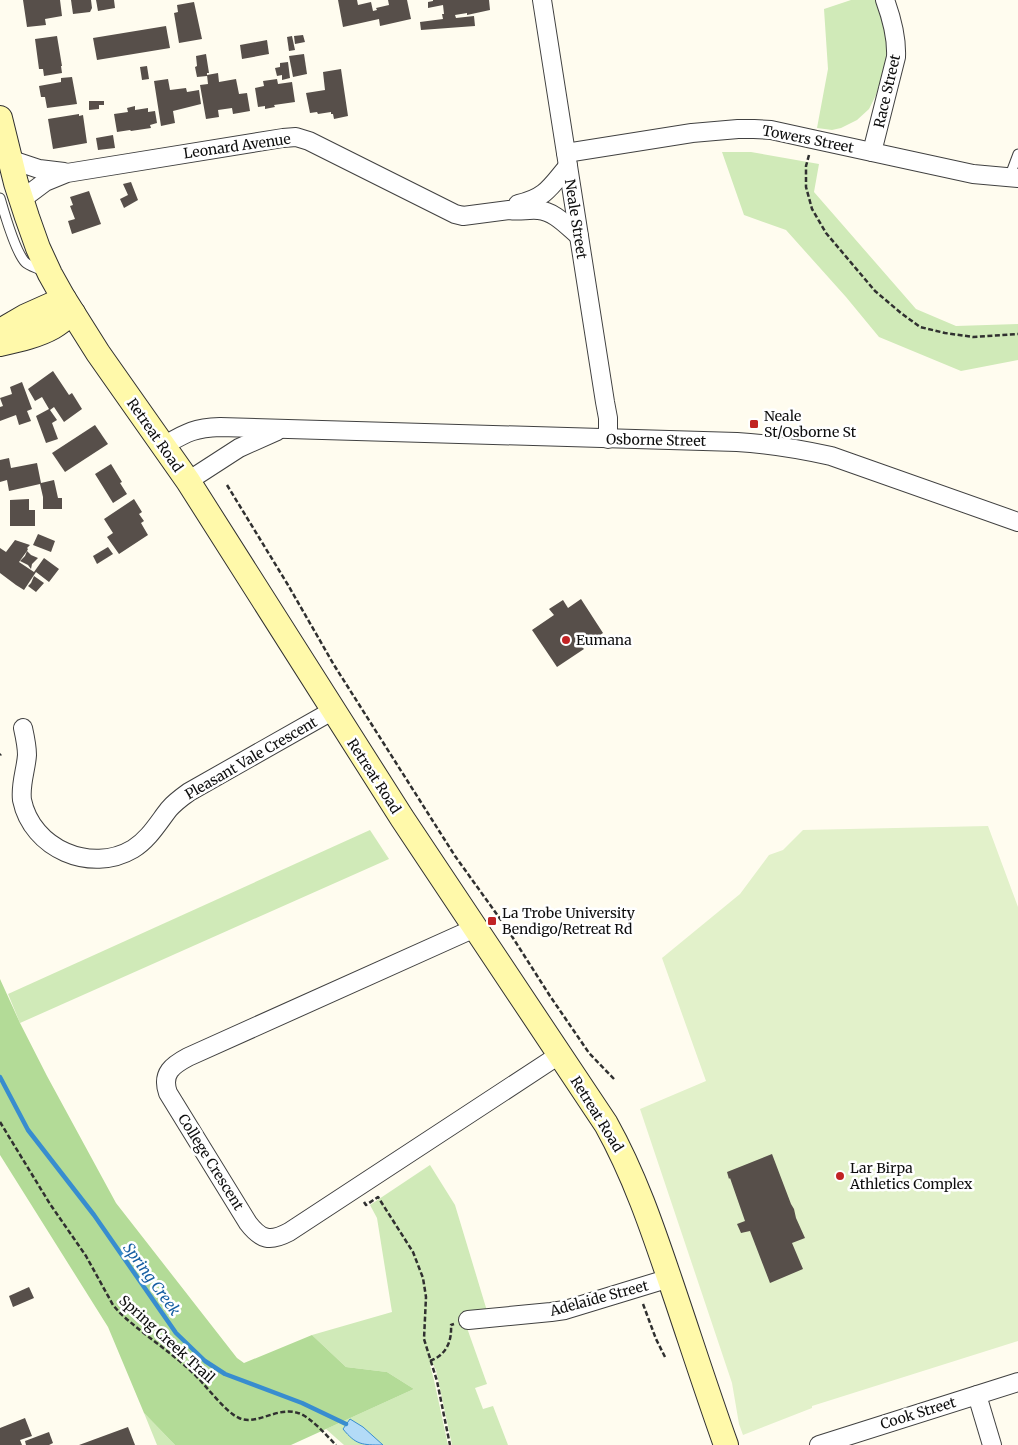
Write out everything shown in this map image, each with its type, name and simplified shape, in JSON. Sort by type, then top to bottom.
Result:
[{"type":"street","name":"Neale Street","points":[[542,0],[608,418],[608,439]]},
{"type":"street","name":"Race Street","points":[[872,152],[896,57],[895,30],[885,0]]},
{"type":"street","name":"Retreat Road","points":[[0,118],[10,159],[11,199],[68,306],[98,353],[188,481],[332,711],[606,1124],[625,1158],[670,1278],[726,1445]]},
{"type":"street","name":"Towers Street","points":[[567,160],[669,136],[738,129],[771,130],[974,174],[1014,178]]},
{"type":"street","name":"Leonard Avenue","points":[[11,199],[67,173],[296,137],[308,141],[447,212],[463,216],[509,210],[517,212],[530,210],[546,211],[579,236]]},
{"type":"street","name":"Leonard Avenue","points":[[10,159],[39,169],[67,173]]},
{"type":"street","name":"Leonard Avenue","points":[[509,210],[514,205],[530,202],[547,191],[567,160]]},
{"type":"street","points":[[0,331],[26,316],[68,306]]},
{"type":"street","points":[[0,344],[20,340],[54,326],[68,306]]},
{"type":"street","name":"Osborne Street","points":[[163,446],[188,432],[203,428],[220,427],[737,442],[800,448],[831,456],[1018,522]]},
{"type":"street","name":"Osborne Street","points":[[188,481],[239,448],[282,429]]},
{"type":"street","name":"Pleasant Vale Crescent","points":[[23,728],[27,754],[21,791],[24,807],[31,822],[51,845],[72,855],[96,859],[118,856],[135,848],[154,830],[171,807],[189,792],[332,711]]},
{"type":"street","name":"College Crescent","points":[[475,928],[188,1057],[172,1067],[167,1074],[166,1088],[248,1223],[264,1238],[283,1235],[560,1055]]},
{"type":"street","name":"Adelaide Street","points":[[468,1320],[565,1310],[670,1278]]},
{"type":"street","name":"Cook Street","points":[[819,1445],[1018,1382]]},
{"type":"street","points":[[976,1395],[992,1445]]},
{"type":"lane","points":[[1014,178],[1018,154]]},
{"type":"path","points":[[812,139],[806,166],[806,187],[812,210],[826,234],[875,291],[901,314],[920,327],[973,337],[1018,334]]},
{"type":"path","points":[[227,485],[334,664],[455,856],[506,927],[588,1053],[614,1079]]},
{"type":"path","name":"Spring Creek Trail","points":[[0,1122],[50,1204],[86,1256],[113,1305],[119,1312],[192,1372],[236,1417],[252,1420],[289,1411],[300,1413],[336,1445]]},
{"type":"path","points":[[356,1188],[366,1205],[378,1197],[409,1246],[421,1271],[426,1292],[424,1335],[450,1445]]},
{"type":"path","points":[[641,1300],[665,1357]]},
{"type":"path","points":[[430,1361],[441,1354],[449,1344],[451,1325],[468,1320]]},
{"type":"green space","points":[[851,0],[877,0],[887,30],[888,57],[876,95],[869,109],[857,120],[841,128],[832,130],[817,128],[828,69],[824,9]]},
{"type":"green space","points":[[722,152],[751,152],[819,164],[814,192],[916,309],[956,326],[1018,324],[1018,360],[961,371],[879,337],[786,230],[744,215]]},
{"type":"green space","name":"Lar Birpa Athletics Complex","points":[[988,826],[1018,907],[1018,1341],[812,1406],[812,1408],[743,1435],[739,1424],[732,1383],[640,1109],[706,1081],[662,958],[740,894],[769,855],[783,850],[803,830]]},
{"type":"green space","points":[[370,830],[389,859],[20,1023],[8,994]]},
{"type":"green space","points":[[0,979],[47,1076],[116,1203],[237,1358],[244,1363],[312,1335],[346,1367],[387,1372],[414,1389],[291,1445],[175,1445],[144,1413],[108,1327],[0,1155]]},
{"type":"green space","points":[[430,1165],[455,1205],[487,1311],[462,1314],[487,1384],[475,1388],[483,1409],[493,1406],[508,1445],[452,1445],[436,1370],[433,1364],[430,1365],[448,1445],[344,1445],[326,1429],[414,1389],[387,1372],[346,1367],[312,1335],[392,1312],[377,1218],[370,1205]]},
{"type":"green space","points":[[144,1413],[175,1445],[157,1445]]},
{"type":"water","points":[[350,1419],[363,1427],[383,1445],[360,1443],[352,1438],[343,1429]]},
{"type":"building","points":[[23,0],[60,0],[62,16],[45,19],[46,25],[27,27]]},
{"type":"building","points":[[71,0],[91,0],[92,8],[90,12],[73,14]]},
{"type":"building","points":[[96,0],[114,0],[115,8],[98,11]]},
{"type":"building","points":[[338,0],[357,0],[358,5],[371,2],[373,11],[377,10],[376,8],[389,5],[388,0],[407,0],[411,19],[380,26],[379,19],[343,27]]},
{"type":"building","points":[[433,0],[489,0],[490,10],[467,15],[467,13],[455,15],[456,18],[474,16],[475,26],[421,30],[420,22],[443,19],[443,5],[428,8],[428,2]]},
{"type":"building","points":[[194,2],[202,39],[179,43],[174,13],[178,12],[177,5]]},
{"type":"building","points":[[166,26],[170,48],[97,60],[93,38]]},
{"type":"building","points":[[303,35],[305,42],[295,44],[294,36]]},
{"type":"building","points":[[57,36],[62,73],[44,76],[43,69],[39,69],[35,39]]},
{"type":"building","points":[[292,36],[295,50],[289,51],[287,37]]},
{"type":"building","points":[[267,40],[269,54],[242,59],[240,45]]},
{"type":"building","points":[[206,54],[209,73],[207,73],[207,76],[197,77],[195,67],[197,66],[196,56]]},
{"type":"building","points":[[304,54],[307,74],[293,77],[289,56]]},
{"type":"building","points":[[288,62],[290,78],[282,80],[282,75],[277,76],[275,68],[280,67],[280,63]]},
{"type":"building","points":[[147,66],[149,79],[142,80],[140,67]]},
{"type":"building","points":[[341,69],[348,116],[334,119],[331,112],[310,113],[306,93],[325,90],[323,72]]},
{"type":"building","points":[[218,73],[219,82],[236,79],[239,94],[247,93],[250,111],[233,114],[232,108],[218,110],[219,117],[206,119],[200,85],[208,84],[207,75]]},
{"type":"building","points":[[72,77],[77,104],[47,108],[45,97],[41,97],[39,86],[61,82],[61,78]]},
{"type":"building","points":[[168,79],[170,90],[186,88],[187,92],[199,90],[201,104],[173,111],[175,123],[161,126],[154,81]]},
{"type":"building","points":[[277,79],[278,84],[292,82],[295,102],[274,105],[275,107],[265,109],[265,106],[258,107],[255,88],[264,86],[263,81]]},
{"type":"building","points":[[89,101],[104,101],[104,105],[99,105],[99,109],[89,110]]},
{"type":"building","points":[[135,106],[135,110],[148,108],[148,112],[155,111],[157,123],[150,125],[151,128],[117,132],[114,114],[128,112],[127,108]]},
{"type":"building","points":[[79,114],[79,116],[83,115],[87,143],[53,149],[48,119]]},
{"type":"building","points":[[113,135],[115,148],[98,150],[96,138]]},
{"type":"building","points":[[131,182],[138,200],[124,208],[120,199],[128,195],[123,184]]},
{"type":"building","points":[[89,191],[101,224],[72,234],[68,221],[75,219],[70,206],[73,205],[70,197]]},
{"type":"building","points":[[53,371],[69,395],[72,393],[82,409],[64,422],[54,407],[50,410],[57,420],[52,423],[58,439],[46,443],[36,416],[49,409],[42,397],[35,401],[28,389]]},
{"type":"building","points":[[22,382],[32,409],[27,411],[31,421],[19,425],[16,415],[0,421],[0,407],[3,406],[0,398],[12,394],[10,387]]},
{"type":"building","points":[[95,425],[108,444],[65,472],[52,453]]},
{"type":"building","points":[[9,458],[11,468],[37,463],[41,483],[54,480],[58,498],[62,498],[62,509],[43,509],[40,484],[9,491],[7,480],[0,482],[0,460]]},
{"type":"building","points":[[111,464],[127,494],[113,503],[95,474]]},
{"type":"building","points":[[29,499],[29,510],[35,510],[35,526],[10,526],[10,500]]},
{"type":"building","points":[[134,499],[142,512],[139,514],[144,521],[141,523],[148,535],[119,554],[107,537],[113,533],[104,519]]},
{"type":"building","points":[[38,534],[55,541],[51,552],[33,545]]},
{"type":"building","points":[[15,540],[30,545],[19,562],[34,572],[44,558],[59,569],[49,582],[36,572],[24,590],[0,573],[0,548],[6,552]]},
{"type":"building","points":[[108,547],[113,554],[97,564],[93,556]]},
{"type":"building","points":[[27,551],[38,558],[32,564],[31,569],[20,561]]},
{"type":"building","points":[[34,576],[44,583],[36,592],[28,586]]},
{"type":"building","name":"Eumana","points":[[581,599],[603,633],[582,647],[584,649],[557,667],[532,630],[554,615],[549,609],[563,600],[568,608]]},
{"type":"building","points":[[772,1154],[805,1238],[792,1243],[803,1269],[770,1283],[750,1231],[741,1233],[737,1224],[745,1221],[727,1172]]},
{"type":"building","points":[[29,1287],[34,1298],[13,1307],[9,1296]]},
{"type":"building","points":[[25,1418],[32,1436],[20,1440],[22,1445],[0,1445],[0,1428]]},
{"type":"building","points":[[128,1427],[135,1445],[79,1445]]},
{"type":"building","points":[[49,1432],[53,1443],[49,1445],[26,1445],[25,1441]]},
{"type":"waterway","name":"Spring Creek","points":[[0,1077],[28,1130],[94,1215],[176,1333],[205,1361],[225,1374],[302,1403],[346,1424]]},
{"type":"place","name":"Neale St/Osborne St","points":[[754,424]]},
{"type":"place","name":"Eumana","points":[[566,640]]},
{"type":"place","name":"La Trobe University Bendigo/Retreat Rd","points":[[492,921]]},
{"type":"place","name":"Lar Birpa Athletics Complex","points":[[840,1176]]}]
